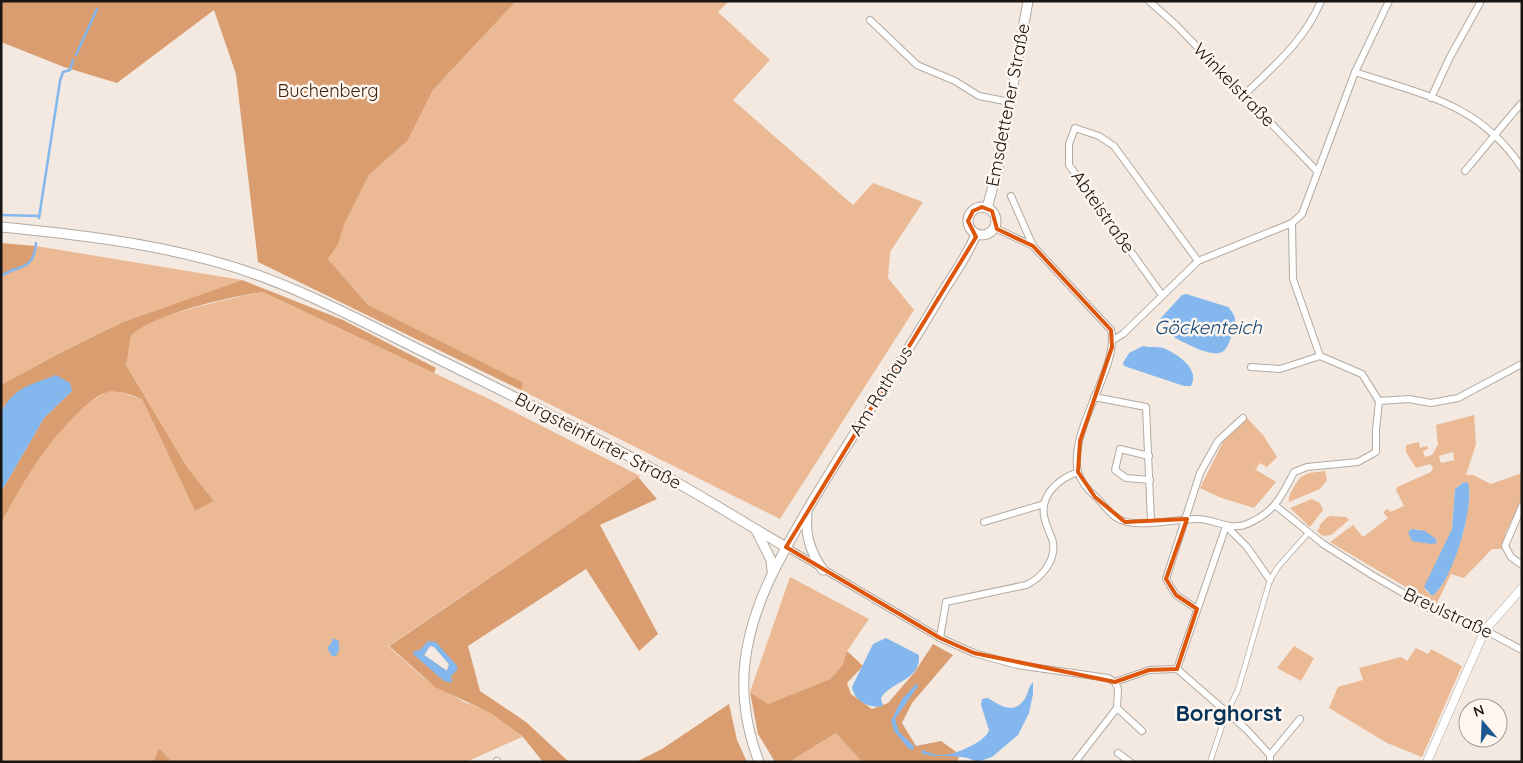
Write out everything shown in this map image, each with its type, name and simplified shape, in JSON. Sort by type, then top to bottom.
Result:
[{"type":"main road","name":"Emsdettener Straße","points":[[987,208],[999,164],[1028,1]]},
{"type":"main road","points":[[977,208],[987,208],[995,216],[994,228],[987,234],[976,234],[969,226],[970,215],[977,208]]},
{"type":"main road","name":"Burgsteinfurter Straße","points":[[1,227],[78,235],[162,248],[215,261],[323,302],[549,414],[669,478],[786,547]]},
{"type":"main road","name":"Am Rathaus","points":[[759,762],[752,743],[744,705],[745,661],[755,617],[772,571],[930,314],[976,234]]},
{"type":"main road","points":[[807,512],[805,528],[808,541],[823,570]]},
{"type":"main road","points":[[755,530],[771,560],[772,571]]},
{"type":"street","name":"Winkelstraße","points":[[1150,1],[1176,25],[1317,171]]},
{"type":"street","points":[[1251,367],[1280,369],[1320,356],[1362,374],[1379,401],[1376,452],[1358,462],[1307,467],[1294,472],[1276,506],[1247,524],[1226,526],[1201,519],[1133,523],[1116,518],[1084,484],[1078,472],[1076,459],[1113,340],[1123,334],[1198,261],[1292,223],[1302,214],[1355,72],[1389,1]]},
{"type":"street","points":[[1244,95],[1294,46],[1309,26],[1320,2]]},
{"type":"street","points":[[1431,98],[1450,57],[1480,3]]},
{"type":"street","points":[[870,20],[917,64],[955,80],[979,96],[1010,102]]},
{"type":"street","points":[[1355,72],[1431,98],[1465,112],[1496,136],[1522,168]]},
{"type":"street","points":[[1464,171],[1496,136],[1502,125],[1522,103]]},
{"type":"street","name":"Abteistraße","points":[[1162,295],[1069,165],[1069,144],[1074,128],[1099,136],[1114,146],[1198,261]]},
{"type":"street","name":"Emsdettener Straße","points":[[1011,196],[1033,246],[1104,320],[1113,340]]},
{"type":"street","points":[[1292,223],[1294,279],[1320,356]]},
{"type":"street","name":"Emsdettener Straße","points":[[994,228],[1033,246]]},
{"type":"street","points":[[1379,401],[1409,399],[1431,403],[1458,398],[1522,364]]},
{"type":"street","points":[[1094,397],[1146,407],[1150,522]]},
{"type":"street","points":[[1197,609],[1176,595],[1166,579],[1187,519],[1200,473],[1218,440],[1243,418]]},
{"type":"street","points":[[1149,456],[1120,449],[1115,470],[1126,478],[1150,480]]},
{"type":"street","points":[[940,638],[946,602],[1026,585],[1038,579],[1052,556],[1053,542],[1044,520],[1044,504],[1059,480],[1078,472]]},
{"type":"street","points":[[984,522],[1044,504]]},
{"type":"street","name":"Breulstraße","points":[[1276,506],[1323,544],[1428,608],[1470,622],[1522,650]]},
{"type":"street","points":[[1522,506],[1505,546],[1510,557],[1522,565]]},
{"type":"street","points":[[1226,526],[1247,547],[1270,580]]},
{"type":"street","points":[[1177,669],[1226,526]]},
{"type":"street","points":[[1210,762],[1226,714],[1238,690],[1270,580],[1278,567],[1309,532]]},
{"type":"street","name":"Burgsteinfurter Straße","points":[[786,547],[940,638],[974,653],[1017,665],[1108,678],[1115,682]]},
{"type":"street","points":[[1427,762],[1486,630],[1522,588]]},
{"type":"street","points":[[1075,762],[1116,708],[1118,689],[1115,682],[1149,670],[1177,669],[1226,714],[1246,729],[1270,758],[1300,719]]},
{"type":"street","points":[[1116,708],[1142,730]]},
{"type":"street","points":[[1118,753],[1130,762]]},
{"type":"highlighted area","points":[[982,207],[992,211],[997,229],[1033,246],[1111,330],[1112,347],[1080,441],[1078,472],[1095,497],[1125,522],[1187,519],[1166,579],[1176,595],[1197,609],[1177,669],[1149,670],[1115,682],[974,653],[940,638],[786,547],[976,237],[968,221],[973,211]]},
{"type":"shaded area","points":[[516,1],[729,1],[718,12],[770,60],[733,100],[853,205],[873,183],[923,202],[890,252],[888,278],[914,310],[780,519],[521,390],[368,305],[328,259],[337,244],[344,225],[369,175],[408,140],[433,90]]},
{"type":"shaded area","points":[[36,246],[242,280],[123,322],[1,385],[1,275],[30,263]]},
{"type":"shaded area","points":[[263,292],[489,399],[640,476],[388,646],[425,679],[464,702],[492,712],[522,737],[466,762],[172,762],[159,748],[153,762],[1,762],[1,523],[29,470],[58,432],[86,405],[106,392],[117,391],[142,399],[195,511],[214,501],[187,467],[126,365],[128,341],[131,334],[139,327],[172,314]]},
{"type":"shaded area","points":[[1474,415],[1476,444],[1466,475],[1473,475],[1491,484],[1522,473],[1522,499],[1506,532],[1502,549],[1492,549],[1464,578],[1451,574],[1436,605],[1330,542],[1353,525],[1363,537],[1388,518],[1383,512],[1388,509],[1390,512],[1404,506],[1396,490],[1397,487],[1431,472],[1433,467],[1430,464],[1416,468],[1406,452],[1406,445],[1419,442],[1420,448],[1427,446],[1428,449],[1423,451],[1425,457],[1432,455],[1438,445],[1436,425]],"holes":[[[1453,452],[1454,460],[1441,463],[1439,456]],[[1464,482],[1470,495],[1464,531],[1448,573],[1440,588],[1432,596],[1425,590],[1452,529],[1455,489]],[[1417,529],[1436,539],[1437,543],[1409,530]]]},
{"type":"shaded area","points":[[1247,418],[1263,435],[1277,457],[1267,467],[1260,463],[1256,469],[1253,468],[1276,482],[1254,508],[1219,497],[1200,488],[1223,442],[1221,439]]},
{"type":"shaded area","points":[[1325,471],[1327,480],[1320,489],[1289,502],[1290,494],[1300,478],[1310,473]]},
{"type":"shaded area","points":[[1312,499],[1320,503],[1323,510],[1310,527],[1290,508]]},
{"type":"shaded area","points":[[1327,517],[1346,517],[1349,520],[1331,535],[1323,536],[1317,531],[1319,526]]},
{"type":"shaded area","points":[[790,577],[869,619],[847,651],[842,666],[830,679],[768,704],[750,692]]},
{"type":"shaded area","points":[[1294,646],[1314,658],[1301,681],[1277,668]]},
{"type":"shaded area","points":[[1416,648],[1428,654],[1431,649],[1462,666],[1422,757],[1387,743],[1329,708],[1338,687],[1363,680],[1359,668],[1401,657],[1407,661]]},
{"type":"shaded area","points":[[836,733],[862,762],[789,762]]},
{"type":"green space","name":"Buchenberg","points":[[1,1],[516,1],[433,90],[408,140],[369,175],[344,225],[338,244],[328,259],[368,305],[523,383],[521,390],[258,262],[236,74],[214,10],[117,83],[64,67],[1,42]]},
{"type":"green space","points":[[1,243],[36,246],[30,263],[1,275]]},
{"type":"green space","points":[[242,280],[343,320],[436,368],[434,373],[263,292],[213,302],[175,313],[143,327],[131,335],[126,365],[187,467],[214,501],[195,511],[142,399],[121,392],[108,392],[86,405],[55,437],[27,477],[1,523],[1,492],[44,418],[72,391],[5,405],[1,413],[1,385],[123,322]]},
{"type":"green space","points":[[638,477],[657,499],[600,525],[658,634],[639,651],[586,569],[468,646],[480,691],[526,722],[569,762],[543,762],[523,737],[491,713],[435,687],[389,646]],"holes":[[[430,646],[434,646],[449,664],[447,671],[424,655]]]},
{"type":"green space","points":[[933,644],[953,655],[912,703],[902,723],[916,746],[941,741],[959,754],[958,762],[862,762],[836,733],[789,762],[775,762],[758,734],[750,692],[768,704],[830,679],[842,666],[847,651],[863,666],[847,683],[851,694],[872,709],[888,703],[914,673]]},
{"type":"green space","points":[[729,704],[737,740],[747,762],[636,762],[662,749]]},
{"type":"green space","points":[[159,748],[172,762],[153,762]]},
{"type":"water","name":"Göckenteich","points":[[1186,294],[1228,307],[1233,313],[1235,319],[1234,328],[1228,345],[1222,352],[1216,353],[1200,350],[1161,330],[1158,323],[1160,319],[1182,295]]},
{"type":"water","name":"Göckenteich","points":[[1143,346],[1163,348],[1186,362],[1193,374],[1191,386],[1184,386],[1124,366],[1123,363],[1129,353]]},
{"type":"water","points":[[56,375],[70,383],[72,391],[44,418],[1,492],[1,413],[17,392]]},
{"type":"water","points":[[1464,482],[1468,483],[1469,494],[1468,509],[1460,543],[1447,576],[1440,588],[1432,596],[1424,587],[1452,529],[1455,489]]},
{"type":"water","points":[[1412,529],[1425,531],[1436,539],[1437,543],[1412,541],[1408,532]]},
{"type":"water","points":[[332,638],[339,641],[339,650],[336,656],[332,656],[327,648],[332,642]]},
{"type":"water","points":[[886,638],[919,655],[918,664],[910,676],[886,692],[881,698],[883,706],[878,707],[868,705],[859,700],[852,687],[873,644]]},
{"type":"water","points":[[428,641],[436,642],[457,666],[457,670],[451,676],[452,683],[444,681],[413,654],[414,651],[420,650]],"holes":[[[430,646],[434,647],[449,664],[447,671],[424,655]]]},
{"type":"water","points":[[1033,682],[1033,694],[1029,713],[1018,735],[992,757],[977,762],[964,757],[935,756],[921,753],[922,750],[946,755],[961,751],[976,743],[987,735],[989,730],[981,705],[982,699],[988,698],[1006,707],[1015,707],[1024,700]]},
{"type":"water","points":[[917,683],[918,686],[895,719],[899,732],[914,746],[913,750],[909,749],[894,731],[891,721],[902,699]]},
{"type":"waterway","points":[[76,55],[97,9]]},
{"type":"waterway","points":[[39,218],[60,81],[63,72],[70,70],[73,60]]},
{"type":"waterway","points":[[1,215],[39,216]]},
{"type":"waterway","points":[[1,276],[29,263],[35,252],[36,243]]},
{"type":"district","name":"Borghorst","points":[[1229,713]]}]
